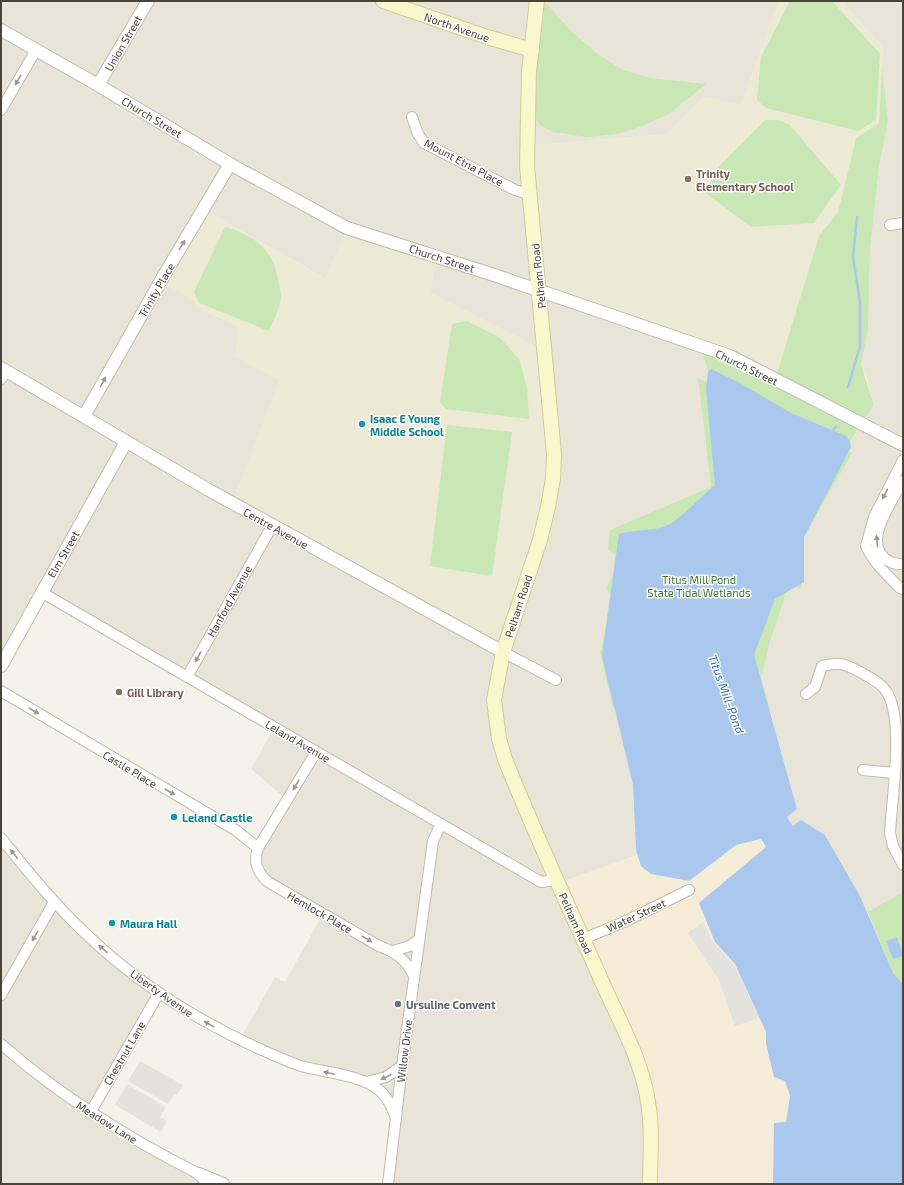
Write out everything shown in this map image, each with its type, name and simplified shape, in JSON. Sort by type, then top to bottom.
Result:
[{"type":"main road","name":"North Avenue","points":[[383,1],[480,35],[532,50]]},
{"type":"main road","name":"Pelham Road","points":[[537,1],[527,114],[530,194],[554,431],[553,479],[540,540],[504,652],[494,700],[504,759],[627,1037],[641,1074],[648,1101],[651,1127],[650,1184]]},
{"type":"street","name":"Union Street","points":[[98,85],[148,1]]},
{"type":"street","name":"Church Street","points":[[1,30],[98,85],[230,164],[347,228],[540,291],[730,356],[903,445]]},
{"type":"street","points":[[1,110],[36,50]]},
{"type":"street","name":"Mount Etna Place","points":[[412,117],[418,134],[424,143],[515,190],[530,194]]},
{"type":"street","name":"Trinity Place","points":[[84,416],[163,277],[230,164]]},
{"type":"street","points":[[890,225],[903,224]]},
{"type":"street","name":"Centre Avenue","points":[[3,372],[84,416],[126,442],[272,526],[556,680]]},
{"type":"street","name":"Elm Street","points":[[1,666],[126,442]]},
{"type":"street","points":[[903,460],[874,517],[866,546],[876,565],[890,576],[900,588],[903,588]]},
{"type":"street","points":[[903,482],[879,526],[876,537],[878,548],[882,556],[892,563],[903,564]]},
{"type":"street","name":"Hanford Avenue","points":[[187,677],[272,526]]},
{"type":"street","name":"Leland Avenue","points":[[41,592],[541,882],[557,880]]},
{"type":"street","points":[[806,694],[815,687],[822,666],[837,662],[850,667],[879,683],[888,693],[895,710],[900,753],[894,773],[890,833],[892,846],[903,865]]},
{"type":"street","name":"Castle Place","points":[[1,691],[237,831],[258,848]]},
{"type":"street","points":[[258,848],[316,752]]},
{"type":"street","points":[[864,770],[894,773]]},
{"type":"street","name":"Willow Drive","points":[[388,1184],[402,1066],[433,841],[441,824]]},
{"type":"street","name":"Liberty Avenue","points":[[1,838],[54,902],[84,932],[107,953],[159,993],[218,1030],[267,1052],[299,1065],[367,1082],[385,1096],[396,1118]]},
{"type":"street","name":"Hemlock Place","points":[[258,848],[256,863],[260,874],[268,882],[379,946],[393,951],[408,965],[414,976]]},
{"type":"street","name":"Water Street","points":[[583,939],[624,922],[689,890]]},
{"type":"street","points":[[1,996],[54,902]]},
{"type":"street","points":[[393,951],[410,946],[419,939]]},
{"type":"street","name":"Chestnut Lane","points":[[90,1113],[159,993]]},
{"type":"street","name":"Meadow Lane","points":[[1,1044],[22,1062],[90,1113],[199,1174],[222,1184]]},
{"type":"street","name":"Liberty Avenue","points":[[367,1082],[386,1077],[402,1066]]},
{"type":"street","points":[[199,1174],[207,1184]]},
{"type":"shaded area","points":[[1,1],[779,1],[741,105],[704,97],[667,134],[527,146],[700,345],[708,372],[706,389],[715,485],[669,525],[619,534],[615,556],[602,656],[633,785],[636,850],[638,855],[561,882],[637,1053],[652,1184],[387,1184],[395,1105],[368,1082],[294,1061],[240,1039],[275,977],[285,982],[324,912],[274,883],[264,873],[256,856],[286,799],[251,769],[275,726],[44,592],[1,663]],"holes":[[[199,207],[326,279],[348,226],[437,257],[430,293],[545,351],[232,504],[280,380],[236,357],[238,326],[204,311],[192,299]]]},
{"type":"shaded area","name":"Trinity Elementary School","points":[[779,1],[842,1],[883,47],[879,123],[856,138],[838,212],[819,236],[775,380],[540,290],[527,146],[667,134],[704,97],[741,105]]},
{"type":"shaded area","points":[[842,1],[903,1],[903,984],[893,973],[860,896],[825,835],[793,826],[787,817],[797,809],[754,655],[775,599],[804,581],[804,537],[851,447],[850,441],[874,405],[861,364],[868,331],[870,250],[879,167],[888,121],[882,65],[883,48]]},
{"type":"shaded area","points":[[199,207],[325,279],[348,225],[437,256],[430,293],[545,351],[552,478],[507,652],[232,504],[279,380],[235,357],[238,326],[204,311],[192,299],[159,281]]},
{"type":"shaded area","points":[[1,838],[92,936],[130,968],[161,989],[89,1111],[224,1184],[1,1184]]},
{"type":"shaded area","points":[[761,839],[766,847],[699,903],[715,942],[735,964],[766,1032],[766,1044],[785,1081],[790,1096],[786,1122],[774,1123],[773,1184],[652,1184],[651,1103],[561,882],[638,855],[641,866],[651,874],[689,881],[736,845]]},
{"type":"shaded area","points":[[703,922],[713,942],[735,967],[759,1018],[735,1026],[719,980],[688,933]]},
{"type":"shaded area","points":[[140,1061],[183,1085],[177,1095],[174,1094],[168,1104],[128,1081]]},
{"type":"shaded area","points":[[127,1084],[166,1107],[160,1117],[167,1121],[161,1132],[115,1105]]},
{"type":"green space","points":[[544,1],[571,31],[595,52],[621,69],[650,78],[706,84],[669,114],[642,126],[618,134],[587,137],[553,132],[540,125],[533,115],[537,44],[544,19]]},
{"type":"green space","points":[[790,1],[832,1],[880,54],[876,120],[858,131],[766,108],[757,100],[761,57]]},
{"type":"green space","name":"Titus Mill Pond State Tidal Wetlands","points":[[882,65],[888,121],[879,167],[870,250],[868,331],[861,364],[874,405],[850,441],[851,447],[849,452],[852,453],[804,537],[804,582],[802,583],[802,588],[796,586],[786,593],[770,641],[761,679],[770,710],[613,708],[600,652],[604,637],[610,595],[607,588],[613,573],[615,554],[608,550],[610,530],[711,487],[698,378],[707,382],[708,372],[700,345],[775,380],[819,236],[838,212],[856,138],[879,123]]},
{"type":"green space","points":[[765,120],[778,120],[790,125],[841,185],[814,223],[751,227],[707,194],[713,172]]},
{"type":"green space","points":[[225,227],[245,234],[253,239],[267,252],[272,260],[281,296],[275,318],[269,331],[199,303],[194,292]]},
{"type":"green space","points":[[467,321],[499,337],[519,359],[527,388],[529,419],[446,409],[440,402],[452,324]]},
{"type":"green space","points":[[447,425],[512,432],[492,576],[430,566]]},
{"type":"green space","points":[[903,892],[903,984],[893,973],[868,912]]},
{"type":"water","name":"Titus Mill-Pond","points":[[711,369],[738,382],[791,413],[846,436],[850,441],[851,447],[804,537],[804,582],[775,599],[754,655],[797,809],[787,817],[793,826],[801,820],[825,835],[860,896],[893,973],[903,984],[903,1184],[773,1184],[774,1123],[786,1122],[790,1096],[785,1081],[774,1077],[766,1044],[766,1032],[735,964],[715,942],[699,903],[766,847],[761,839],[736,845],[689,881],[651,874],[641,866],[636,850],[633,785],[602,656],[619,534],[631,531],[656,529],[668,525],[685,513],[715,485],[706,389],[708,372]]},
{"type":"water","points":[[897,937],[903,956],[893,959],[886,941]]},
{"type":"waterway","points":[[848,387],[860,346],[860,302],[853,257],[857,217]]},
{"type":"waterway","points":[[831,432],[836,427]]},
{"type":"place","name":"Trinity Elementary School","points":[[688,179]]},
{"type":"place","name":"Isaac E Young Middle School","points":[[362,424]]},
{"type":"place","name":"Gill Library","points":[[119,692]]},
{"type":"place","name":"Leland Castle","points":[[174,817]]},
{"type":"place","name":"Maura Hall","points":[[112,923]]},
{"type":"place","name":"Ursuline Convent","points":[[398,1004]]}]
